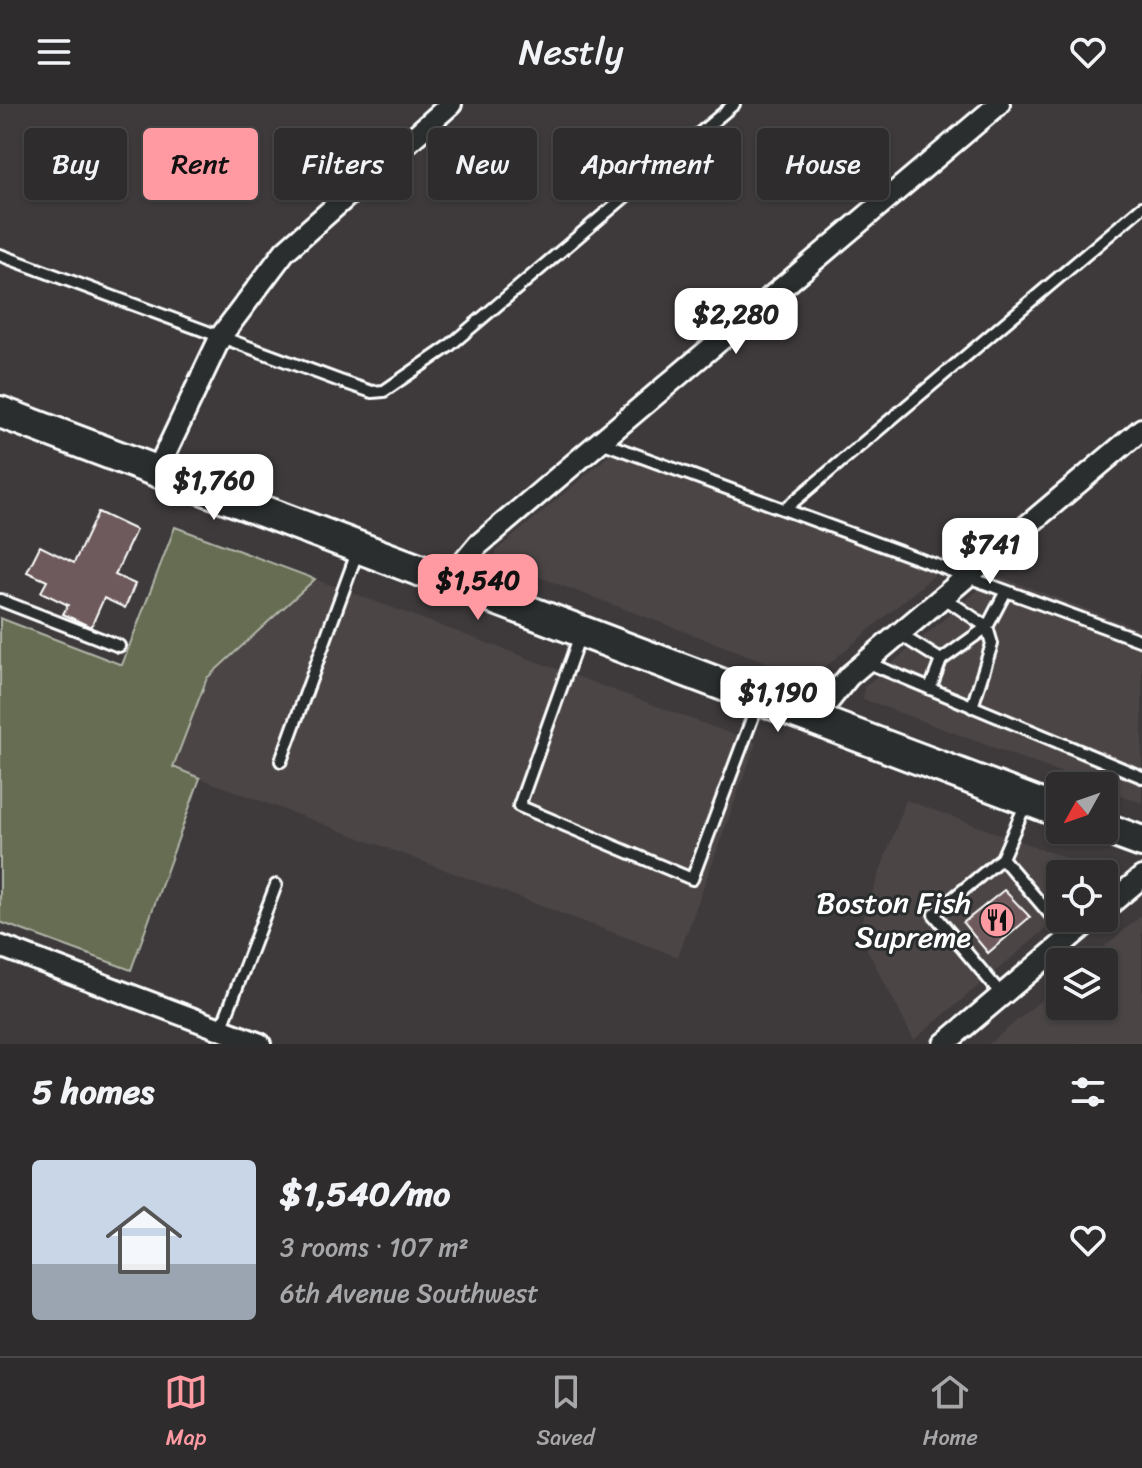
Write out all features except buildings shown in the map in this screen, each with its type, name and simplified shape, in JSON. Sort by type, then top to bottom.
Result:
[{"type":"main road","points":[[0,412],[1046,806]]},
{"type":"main road","points":[[1118,833],[1142,842]]},
{"type":"street","points":[[447,582],[478,545],[999,104]]},
{"type":"street","points":[[157,471],[221,336],[285,251],[446,106]]},
{"type":"street","points":[[814,719],[849,676],[1142,429]]},
{"type":"street","points":[[1118,897],[1142,877]]},
{"type":"street","points":[[944,1044],[1077,932]]},
{"type":"street","points":[[0,946],[260,1044]]},
{"type":"lane","points":[[0,255],[372,392],[384,391],[448,347],[734,104]]},
{"type":"lane","points":[[785,509],[1142,207]]},
{"type":"lane","points":[[601,442],[1142,641]]},
{"type":"lane","points":[[281,761],[359,548]]},
{"type":"lane","points":[[930,689],[941,660],[987,627],[1006,591]]},
{"type":"lane","points":[[943,597],[987,627],[992,644],[972,707]]},
{"type":"lane","points":[[0,600],[119,646]]},
{"type":"lane","points":[[582,632],[519,806],[692,879],[759,698]]},
{"type":"lane","points":[[899,634],[941,660]]},
{"type":"lane","points":[[866,662],[1142,777]]},
{"type":"lane","points":[[1002,995],[934,914],[1002,858],[1028,799]]},
{"type":"lane","points":[[1002,858],[1070,938]]},
{"type":"lane","points":[[221,1029],[276,885]]},
{"type":"shaded area","points":[[613,452],[938,572],[811,679],[494,560],[497,550]]},
{"type":"shaded area","points":[[996,575],[1142,630],[1142,803],[1118,794],[1118,772],[1059,772],[863,699],[864,687]]},
{"type":"shaded area","points":[[315,579],[756,743],[678,957],[173,768],[207,678]]},
{"type":"shaded area","points":[[906,800],[1071,860],[1046,860],[1046,929],[914,1040],[858,932]]},
{"type":"shaded area","points":[[1142,915],[1142,1044],[989,1044],[1046,996],[1046,1020],[1118,1020],[1118,948],[1103,948]]},
{"type":"green space","points":[[175,527],[315,579],[207,678],[173,767],[200,778],[131,970],[0,922],[0,618],[122,665]]},
{"type":"place","name":"Boston Fish Supreme","points":[[997,920]]}]
